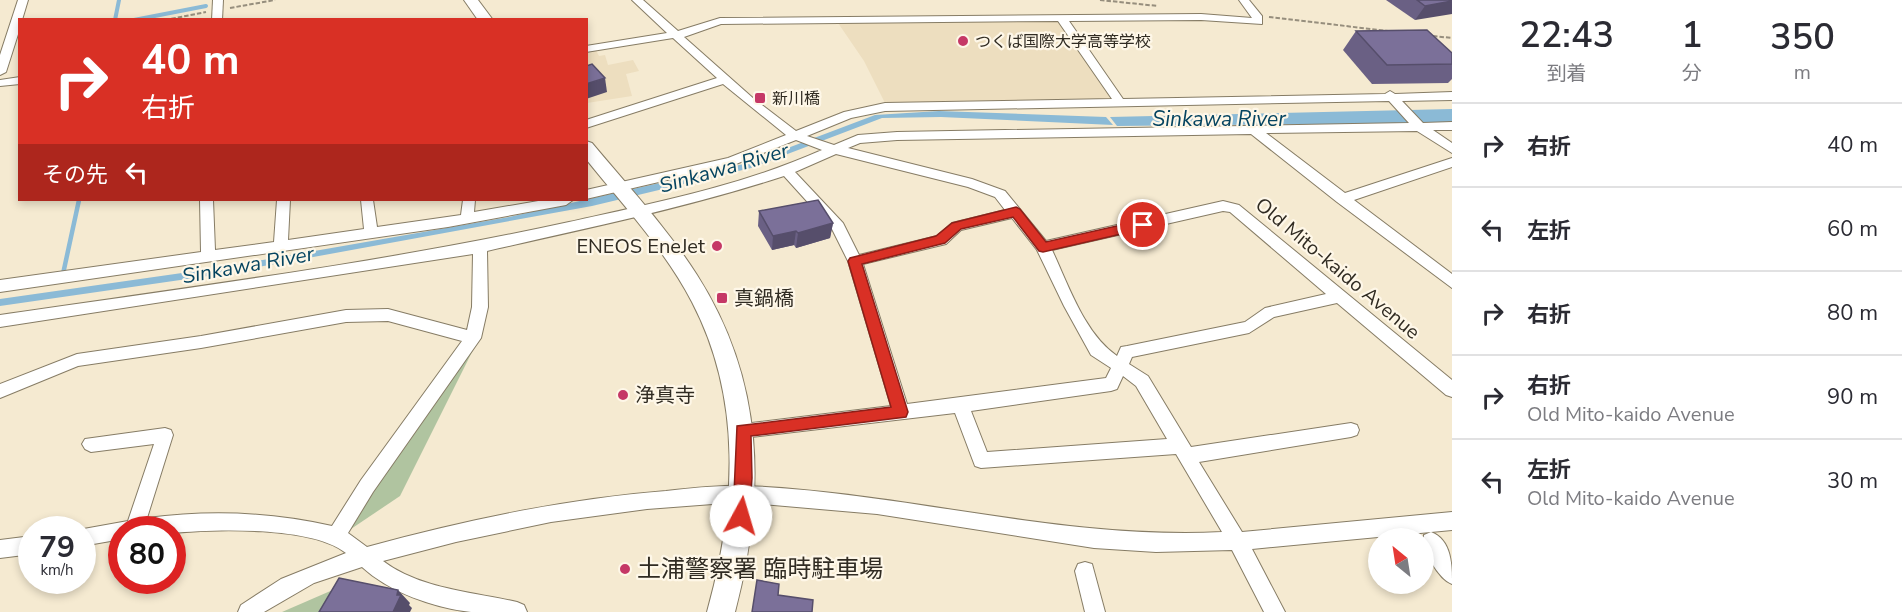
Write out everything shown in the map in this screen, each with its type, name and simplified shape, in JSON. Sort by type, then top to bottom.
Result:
[{"type":"highway","points":[[471,0],[484,18]]},
{"type":"highway","points":[[588,149],[682,269],[713,321],[732,377],[743,430],[744,494],[735,554],[721,612]]},
{"type":"street","points":[[1,69],[23,0]]},
{"type":"street","points":[[218,0],[218,18]]},
{"type":"street","points":[[637,0],[672,34],[767,116],[799,137],[830,148],[991,189],[1000,194],[1043,247],[1071,306],[1097,350],[1143,381],[1275,612]]},
{"type":"street","points":[[588,49],[672,34],[720,21],[1201,17],[1258,22],[1257,16],[1244,0]]},
{"type":"street","points":[[1060,18],[1121,104]]},
{"type":"street","points":[[1,69],[18,64]]},
{"type":"street","points":[[588,123],[725,79]]},
{"type":"street","points":[[0,83],[18,80]]},
{"type":"street","points":[[1390,95],[1419,126],[1452,149]]},
{"type":"street","points":[[588,195],[620,189],[731,161],[799,137],[848,115],[885,107],[1121,104],[1390,95],[1452,96]]},
{"type":"street","points":[[0,321],[480,247],[637,210],[786,171],[830,148],[858,139],[897,136],[1257,132],[1452,126]]},
{"type":"street","points":[[1257,132],[1452,282]]},
{"type":"street","points":[[1342,199],[1452,162]]},
{"type":"street","points":[[786,171],[838,226],[855,261],[901,412]]},
{"type":"street","points":[[206,201],[207,257]]},
{"type":"street","points":[[280,247],[283,201]]},
{"type":"street","points":[[367,201],[371,233]]},
{"type":"street","points":[[468,219],[469,201]]},
{"type":"street","points":[[0,286],[468,219],[561,201]]},
{"type":"street","name":"Old Mito-kaido Avenue","points":[[1043,247],[1227,206],[1238,210],[1452,390]]},
{"type":"street","points":[[855,261],[940,240],[957,226],[1016,212]]},
{"type":"street","points":[[336,536],[367,486],[472,338],[480,307],[480,247]]},
{"type":"street","points":[[743,430],[961,405],[1111,384],[1127,352],[1250,327],[1270,312],[1341,296]]},
{"type":"street","points":[[0,392],[77,360],[201,342],[346,316],[388,315],[472,338]]},
{"type":"street","points":[[961,405],[981,460],[1183,451],[1351,430]]},
{"type":"street","points":[[91,444],[165,435],[133,516]]},
{"type":"street","points":[[248,612],[278,591],[365,556],[480,527],[562,511],[653,500],[744,494],[868,504],[1113,541],[1236,541],[1452,521]]},
{"type":"street","points":[[186,525],[226,523],[289,526],[336,536],[365,556],[381,571],[424,590],[516,612]]},
{"type":"street","points":[[0,549],[18,546]]},
{"type":"street","points":[[1434,546],[1452,575]]},
{"type":"street","points":[[1085,571],[1095,612]]},
{"type":"path","points":[[1100,0],[1168,7]]},
{"type":"path","points":[[1257,16],[1392,32]]},
{"type":"path","points":[[1424,35],[1452,38]]},
{"type":"shaded area","name":"つくば国際大学高等学校","points":[[1061,18],[1119,102],[885,103],[864,61],[836,20]]},
{"type":"shaded area","points":[[596,50],[599,56],[605,55],[608,65],[633,60],[639,71],[626,74],[632,96],[588,103],[588,52]]},
{"type":"green space","points":[[478,340],[400,496],[345,533],[373,489]]},
{"type":"green space","points":[[335,589],[321,612],[282,612]]},
{"type":"water","name":"Sinkawa River","points":[[1452,109],[1452,123],[1117,126],[1110,117]]},
{"type":"water","name":"Sinkawa River","points":[[939,111],[1106,117],[1113,125],[941,117],[882,118],[751,168],[592,206],[215,275],[0,306],[0,299],[217,268],[588,201],[748,163],[875,115]]},
{"type":"building","points":[[1417,0],[1452,0],[1452,1],[1425,6]]},
{"type":"building","points":[[1427,30],[1452,53],[1452,64],[1387,65],[1356,31]]},
{"type":"building","points":[[592,64],[605,78],[588,83],[588,65]]},
{"type":"building","points":[[818,200],[833,223],[798,233],[796,231],[773,236],[759,211]]},
{"type":"building","points":[[339,578],[398,590],[397,595],[401,595],[393,612],[319,612]]},
{"type":"building","points":[[757,580],[779,584],[778,595],[813,600],[812,612],[752,612]]},
{"type":"waterway","points":[[115,18],[119,0]]},
{"type":"waterway","points":[[144,18],[206,6]]},
{"type":"waterway","points":[[63,274],[79,201]]},
{"type":"place","name":"つくば国際大学高等学校","points":[[963,41]]},
{"type":"place","name":"新川橋","points":[[760,98]]},
{"type":"place","name":"ENEOS EneJet","points":[[717,246]]},
{"type":"place","name":"真鍋橋","points":[[722,298]]},
{"type":"place","name":"浄真寺","points":[[623,395]]},
{"type":"place","name":"土浦警察署 臨時駐車場","points":[[625,569]]},
{"type":"route","points":[[741,516],[744,494],[743,430],[901,412],[855,261],[940,240],[957,226],[1016,212],[1043,247],[1143,225]]}]
